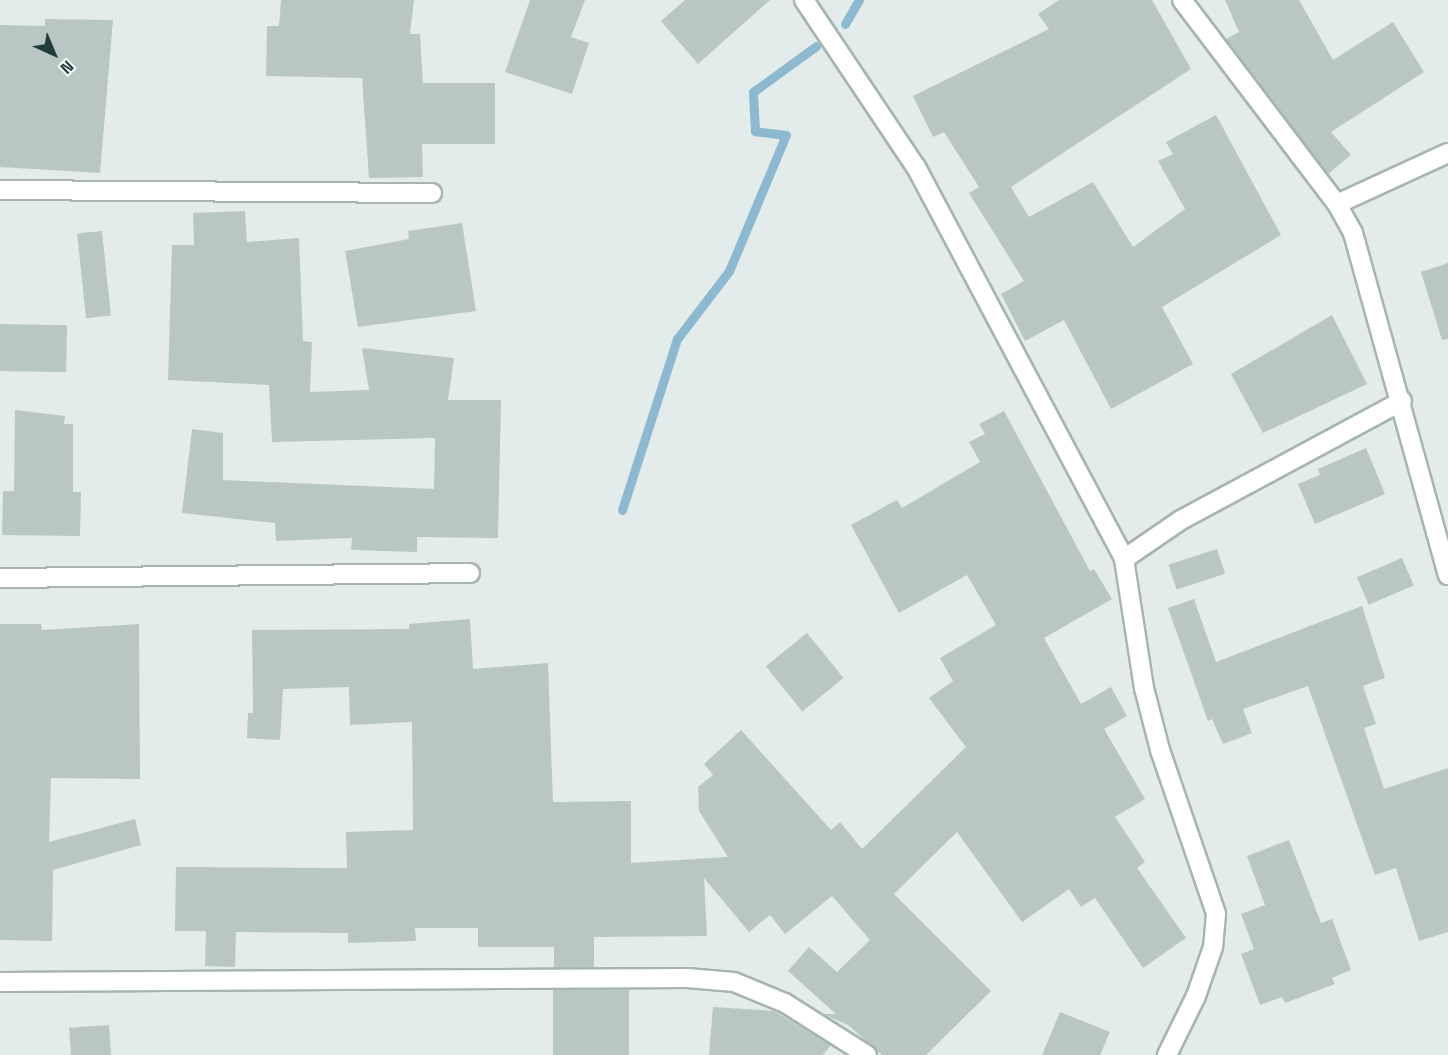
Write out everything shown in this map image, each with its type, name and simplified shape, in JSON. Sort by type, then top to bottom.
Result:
[{"type":"street","points":[[804,0],[916,167],[1124,559],[1157,740],[1216,914],[1214,947],[1197,996],[1167,1055]]},
{"type":"street","points":[[1182,0],[1337,204],[1372,289],[1448,575]]},
{"type":"street","points":[[1337,204],[1448,153]]},
{"type":"street","points":[[0,190],[432,193]]},
{"type":"street","points":[[1124,559],[1181,520],[1402,401]]},
{"type":"street","points":[[0,578],[470,573]]},
{"type":"street","points":[[0,982],[687,978],[734,982],[785,1003],[867,1055]]},
{"type":"building","points":[[281,0],[414,0],[410,34],[420,34],[423,83],[495,83],[495,144],[422,144],[423,177],[369,178],[362,78],[266,76],[267,26],[279,26]]},
{"type":"building","points":[[530,0],[585,0],[571,37],[589,43],[572,94],[505,72]]},
{"type":"building","points":[[685,0],[770,0],[698,64],[661,21]]},
{"type":"building","points":[[1059,0],[1152,0],[1191,69],[1011,187],[1029,217],[1093,182],[1133,247],[1185,209],[1158,161],[1173,154],[1166,142],[1216,115],[1281,235],[1162,307],[1193,364],[1111,409],[1064,320],[1025,341],[1001,294],[1024,281],[969,193],[979,187],[944,132],[933,137],[913,96],[1049,29],[1038,14]]},
{"type":"building","points":[[1225,0],[1299,0],[1333,60],[1393,22],[1424,72],[1331,132],[1351,155],[1328,174],[1226,39],[1239,32]]},
{"type":"building","points":[[45,19],[113,20],[100,173],[0,167],[0,25],[45,26]]},
{"type":"building","points":[[245,211],[247,242],[299,238],[303,341],[312,342],[310,392],[369,390],[362,348],[454,358],[448,400],[501,400],[498,538],[417,537],[417,552],[351,550],[352,538],[276,541],[275,523],[182,513],[192,429],[223,433],[223,480],[434,489],[435,438],[272,442],[269,385],[168,380],[172,245],[194,245],[193,213]]},
{"type":"building","points":[[462,223],[476,311],[358,327],[345,251],[409,239],[408,231]]},
{"type":"building","points":[[102,231],[111,316],[86,318],[77,234]]},
{"type":"building","points":[[1448,263],[1448,339],[1442,340],[1421,272]]},
{"type":"building","points":[[1332,315],[1367,384],[1263,433],[1231,374]]},
{"type":"building","points":[[0,324],[67,325],[66,372],[0,371]]},
{"type":"building","points":[[15,410],[65,416],[64,424],[73,424],[73,492],[81,492],[80,536],[2,535],[3,491],[14,491]]},
{"type":"building","points":[[1004,411],[1090,571],[1094,569],[1112,599],[1044,638],[1081,704],[1111,687],[1127,716],[1104,729],[1145,799],[1115,817],[1145,862],[1137,868],[1186,938],[1143,968],[1095,898],[1081,907],[1069,889],[1022,922],[957,832],[894,894],[991,991],[926,1055],[882,1055],[848,1025],[823,1014],[836,1014],[788,971],[809,947],[837,972],[870,940],[832,896],[785,934],[770,915],[749,932],[704,878],[707,936],[594,937],[594,967],[554,968],[554,947],[478,947],[478,928],[415,928],[416,941],[348,943],[348,933],[236,932],[235,967],[205,966],[206,931],[175,931],[176,867],[347,868],[346,832],[413,830],[412,722],[350,725],[349,687],[283,689],[280,740],[247,738],[248,713],[253,713],[252,630],[409,629],[409,624],[470,619],[473,669],[548,663],[553,802],[631,801],[631,863],[728,857],[699,811],[698,787],[713,775],[704,764],[741,730],[831,830],[840,822],[862,849],[966,747],[929,698],[953,681],[940,658],[996,625],[967,575],[899,613],[851,525],[897,500],[902,508],[980,462],[969,442],[985,434],[979,424]]},
{"type":"building","points":[[1366,448],[1385,494],[1315,524],[1298,484],[1320,475],[1318,469]]},
{"type":"building","points":[[1217,549],[1225,574],[1177,589],[1168,565]]},
{"type":"building","points":[[1402,558],[1414,586],[1369,605],[1357,577]]},
{"type":"building","points":[[1194,599],[1216,662],[1362,606],[1385,678],[1363,686],[1376,724],[1364,728],[1384,789],[1448,768],[1448,932],[1419,941],[1396,868],[1375,875],[1308,686],[1243,709],[1252,733],[1223,744],[1212,719],[1208,721],[1168,608]]},
{"type":"building","points":[[0,624],[41,624],[42,630],[139,624],[140,779],[51,778],[49,842],[135,819],[141,845],[53,870],[52,941],[0,940]]},
{"type":"building","points":[[807,633],[844,678],[802,711],[766,666]]},
{"type":"building","points":[[1289,840],[1321,923],[1332,919],[1351,970],[1332,978],[1335,984],[1285,1003],[1282,997],[1260,1005],[1241,954],[1254,949],[1241,914],[1265,905],[1247,856]]},
{"type":"building","points":[[553,990],[629,990],[629,1055],[553,1055]]},
{"type":"building","points":[[713,1007],[774,1011],[831,1045],[823,1055],[709,1055]]},
{"type":"building","points":[[1060,1012],[1110,1032],[1100,1055],[1042,1055]]},
{"type":"building","points":[[109,1025],[111,1055],[71,1055],[69,1028]]},
{"type":"waterway","points":[[845,24],[859,0]]},
{"type":"waterway","points":[[622,510],[677,339],[729,271],[786,135],[755,131],[753,92],[816,46]]}]
